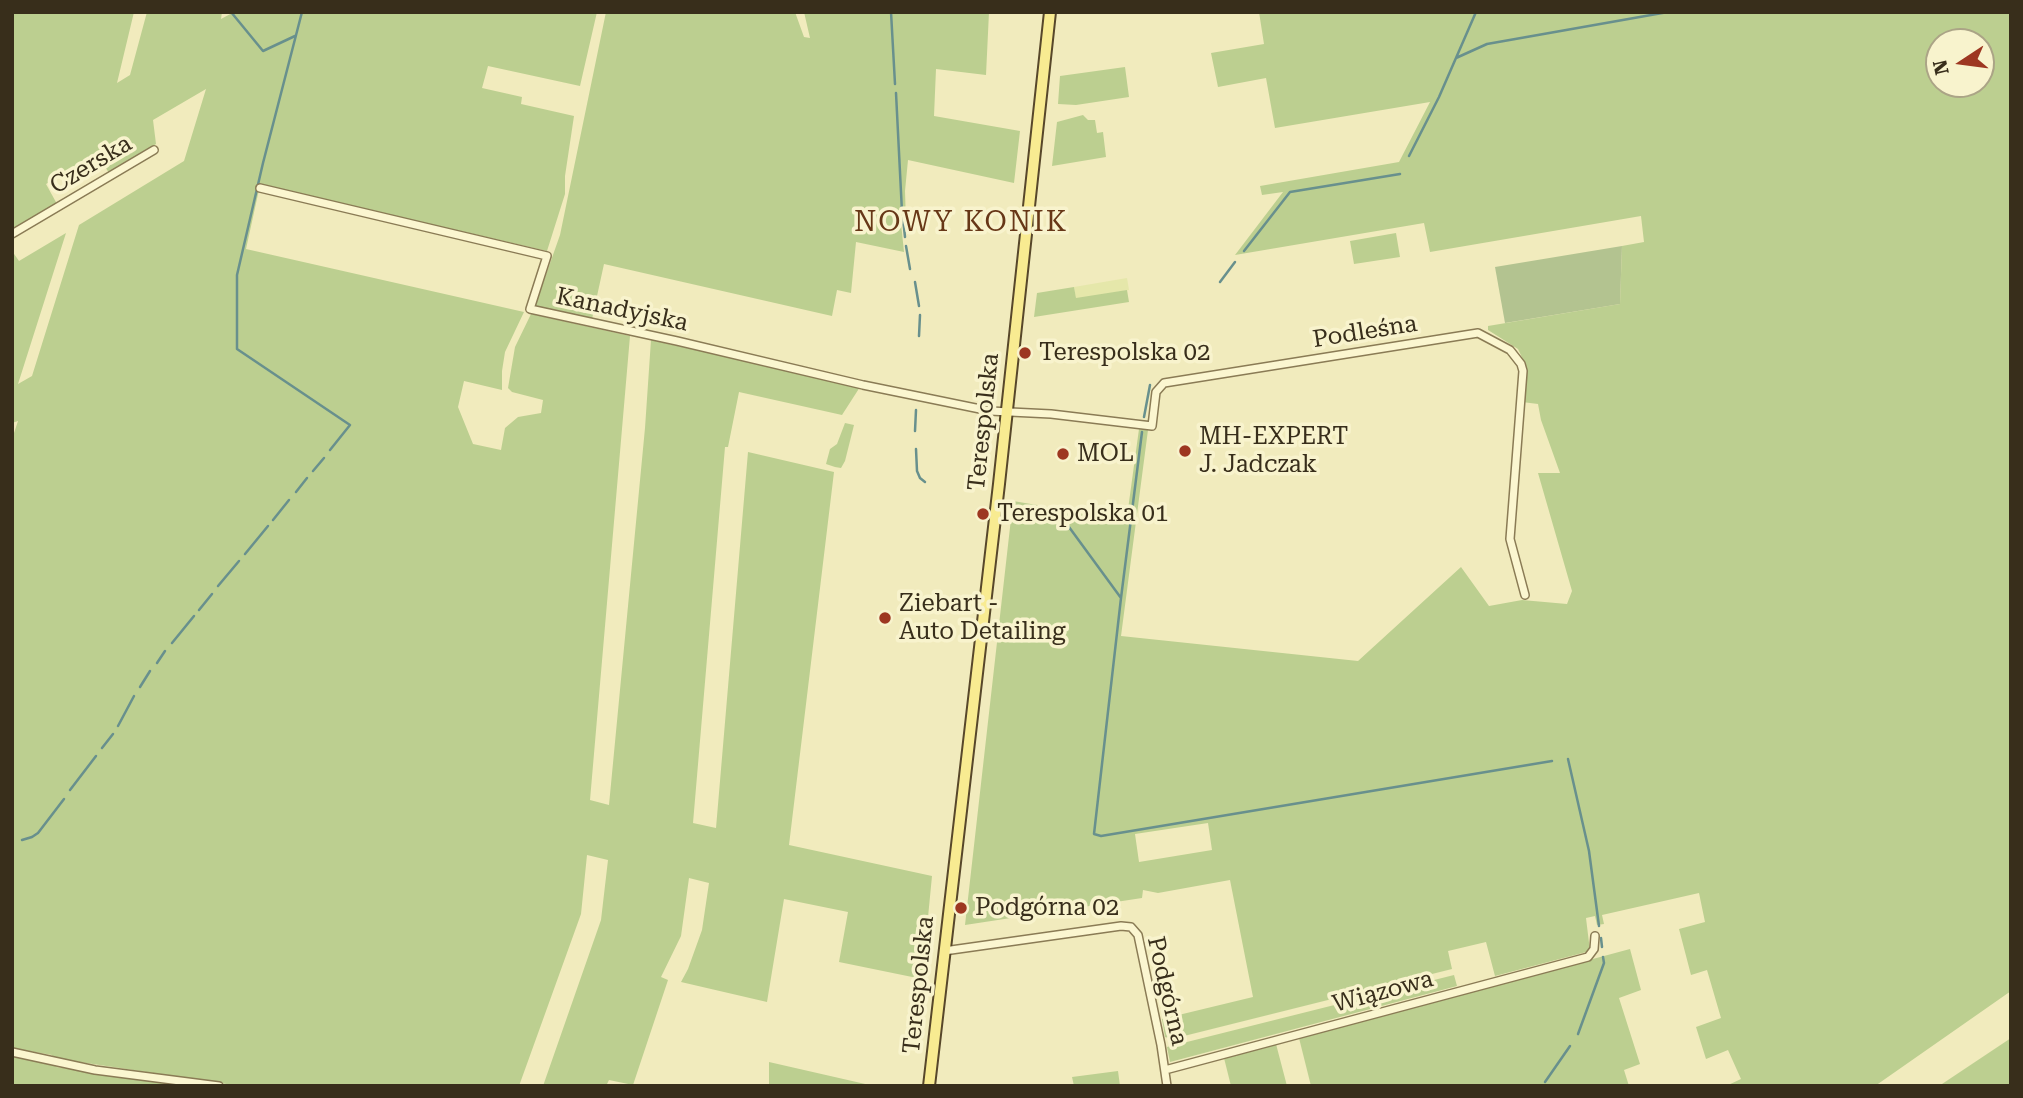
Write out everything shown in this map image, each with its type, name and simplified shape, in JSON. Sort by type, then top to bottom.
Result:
[{"type":"main road","name":"Terespolska","points":[[929,1086],[1050,12]]},
{"type":"street","name":"Czerska","points":[[12,234],[154,150]]},
{"type":"street","name":"Kanadyjska","points":[[260,188],[547,256],[530,309],[929,400],[1006,412]]},
{"type":"street","name":"Podleśna","points":[[1006,412],[1051,414],[1152,426],[1156,392],[1164,383],[1478,333],[1510,350],[1523,371],[1510,539],[1525,595]]},
{"type":"street","name":"Podgórna","points":[[944,951],[1121,926],[1131,927],[1138,935],[1167,1086]]},
{"type":"street","name":"Wiązowa","points":[[1165,1070],[1588,957],[1594,949],[1595,936]]},
{"type":"street","points":[[12,1052],[95,1070],[219,1086]]},
{"type":"green space","points":[[12,12],[134,12],[117,83],[130,75],[147,12],[222,12],[221,19],[234,12],[597,12],[580,86],[488,66],[482,88],[522,97],[521,104],[574,116],[565,194],[547,251],[260,185],[246,249],[524,312],[505,352],[502,390],[464,381],[458,407],[473,444],[501,450],[505,428],[518,417],[541,413],[543,400],[512,392],[508,388],[515,347],[531,314],[630,336],[590,800],[609,805],[651,340],[860,387],[842,415],[739,392],[728,447],[725,447],[693,823],[716,828],[748,452],[834,472],[789,845],[932,876],[922,979],[839,962],[848,912],[784,899],[767,1002],[681,982],[702,930],[709,883],[689,878],[681,936],[661,977],[668,980],[633,1085],[609,1080],[606,1086],[543,1086],[601,920],[608,860],[587,855],[581,914],[519,1086],[240,1086],[53,1058],[52,1055],[12,1048],[12,439],[18,421],[12,423],[12,251],[19,261],[66,233],[18,384],[32,376],[79,225],[184,161],[206,89],[153,120],[156,144],[109,173],[97,154],[46,184],[57,204],[12,231]]},
{"type":"green space","points":[[606,12],[795,12],[804,37],[810,38],[804,12],[989,12],[986,75],[936,69],[934,116],[1020,131],[1014,183],[908,160],[906,223],[901,223],[904,252],[856,242],[851,293],[837,290],[832,316],[604,264],[592,319],[535,306],[560,235]]},
{"type":"green space","points":[[1259,12],[2011,12],[2011,991],[1875,1086],[1726,1086],[1741,1079],[1728,1050],[1706,1059],[1696,1027],[1721,1018],[1707,970],[1691,975],[1679,929],[1705,922],[1699,893],[1602,915],[1604,924],[1597,925],[1595,916],[1586,918],[1590,951],[1495,976],[1486,942],[1448,951],[1452,969],[1172,1039],[1165,1037],[1162,1019],[1253,997],[1230,880],[1158,893],[1143,890],[1142,898],[965,925],[1013,501],[1126,524],[1139,429],[1148,430],[1121,636],[1358,661],[1461,567],[1489,606],[1522,600],[1567,604],[1572,591],[1538,473],[1560,473],[1538,404],[1522,402],[1526,366],[1518,349],[1488,330],[1488,326],[1620,304],[1622,246],[1644,242],[1641,216],[1430,252],[1424,223],[1235,255],[1283,192],[1262,195],[1260,186],[1399,162],[1430,102],[1275,128],[1266,78],[1218,87],[1211,53],[1264,44]],"holes":[[[1208,823],[1212,850],[1139,862],[1135,834]]]},
{"type":"green space","points":[[1125,67],[1129,97],[1076,105],[1058,104],[1060,76]]},
{"type":"green space","points":[[1083,115],[1088,120],[1095,120],[1097,133],[1103,132],[1106,157],[1052,166],[1057,122]]},
{"type":"green space","points":[[1396,233],[1400,257],[1354,264],[1350,241]]},
{"type":"green space","points":[[1622,246],[1620,304],[1505,323],[1495,267]]},
{"type":"green space","points":[[1127,278],[1129,290],[1076,299],[1074,287]]},
{"type":"green space","points":[[1074,287],[1076,298],[1127,290],[1129,302],[1034,317],[1037,293]]},
{"type":"green space","points":[[845,423],[854,425],[845,461],[841,468],[826,464],[830,449],[837,444]]},
{"type":"green space","points":[[1630,949],[1641,990],[1619,998],[1640,1064],[1624,1070],[1629,1086],[1311,1086],[1299,1038]]},
{"type":"green space","points":[[1454,975],[1457,986],[1170,1062],[1167,1047]]},
{"type":"green space","points":[[2011,1038],[2011,1086],[1939,1086]]},
{"type":"green space","points":[[1276,1044],[1287,1086],[1231,1086],[1224,1058]]},
{"type":"green space","points":[[12,1056],[55,1064],[56,1067],[189,1086],[12,1086]]},
{"type":"green space","points":[[769,1062],[874,1086],[769,1086]]},
{"type":"green space","points":[[1118,1071],[1120,1086],[1074,1086],[1072,1077]]},
{"type":"waterway","points":[[231,12],[263,51],[295,36]]},
{"type":"waterway","points":[[302,12],[237,275],[237,349],[350,425],[330,450]]},
{"type":"waterway","points":[[891,12],[895,84]]},
{"type":"waterway","points":[[1409,156],[1439,97],[1476,12]]},
{"type":"waterway","points":[[1456,58],[1487,44],[1668,12]]},
{"type":"waterway","points":[[896,93],[902,212]]},
{"type":"waterway","points":[[1244,251],[1290,192],[1400,174]]},
{"type":"waterway","points":[[903,218],[905,237]]},
{"type":"waterway","points":[[906,246],[910,269]]},
{"type":"waterway","points":[[1220,282],[1235,262]]},
{"type":"waterway","points":[[915,282],[919,306]]},
{"type":"waterway","points":[[919,336],[920,315]]},
{"type":"waterway","points":[[1144,417],[1150,385]]},
{"type":"waterway","points":[[915,431],[916,410]]},
{"type":"waterway","points":[[1121,598],[1142,432]]},
{"type":"waterway","points":[[916,449],[917,471],[925,482]]},
{"type":"waterway","points":[[313,471],[324,458]]},
{"type":"waterway","points":[[296,492],[307,478]]},
{"type":"waterway","points":[[273,520],[289,500]]},
{"type":"waterway","points":[[1044,509],[1058,512],[1121,598],[1094,834],[1101,836],[1552,761]]},
{"type":"waterway","points":[[245,554],[268,526]]},
{"type":"waterway","points":[[218,586],[239,561]]},
{"type":"waterway","points":[[199,610],[212,594]]},
{"type":"waterway","points":[[172,643],[194,616]]},
{"type":"waterway","points":[[157,663],[165,651]]},
{"type":"waterway","points":[[140,687],[150,671]]},
{"type":"waterway","points":[[118,726],[134,696]]},
{"type":"waterway","points":[[102,748],[113,734]]},
{"type":"waterway","points":[[70,790],[96,756]]},
{"type":"waterway","points":[[1568,759],[1589,851],[1599,926]]},
{"type":"waterway","points":[[22,840],[38,833],[64,799]]},
{"type":"waterway","points":[[1601,938],[1602,947]]},
{"type":"waterway","points":[[1578,1034],[1604,963],[1603,957]]},
{"type":"waterway","points":[[1545,1082],[1570,1046]]},
{"type":"place","name":"Terespolska 02","points":[[1025,353]]},
{"type":"place","name":"MH-EXPERT J. Jadczak","points":[[1185,451]]},
{"type":"place","name":"MOL","points":[[1063,454]]},
{"type":"place","name":"Terespolska 01","points":[[983,514]]},
{"type":"place","name":"Ziebart - Auto Detailing","points":[[885,618]]},
{"type":"place","name":"Podgórna 02","points":[[961,908]]},
{"type":"district","name":"NOWY KONIK","points":[[961,223]]}]
